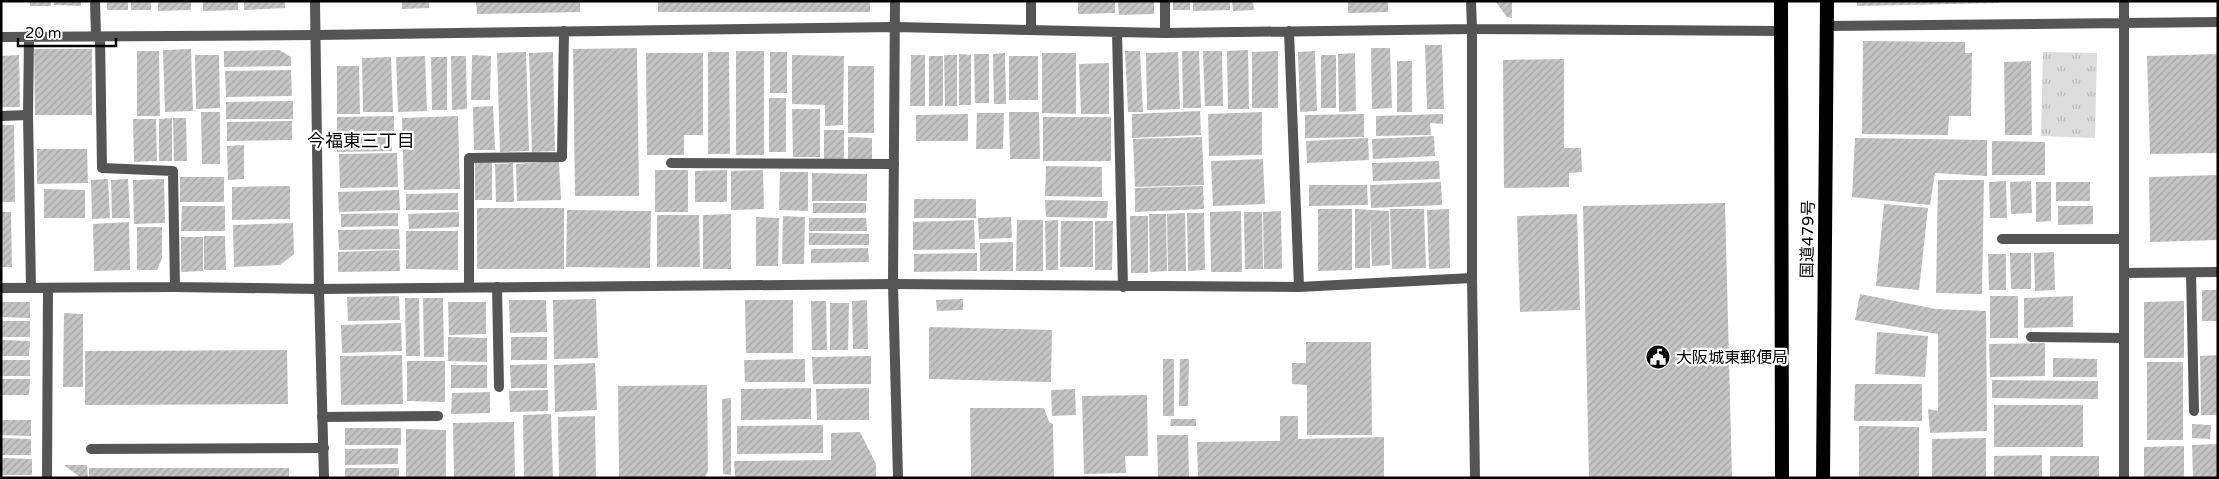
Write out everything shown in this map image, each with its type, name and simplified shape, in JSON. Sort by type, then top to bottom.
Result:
[{"type":"highway","name":"国道479号","points":[[1780,1],[1782,478]]},
{"type":"highway","name":"国道479号","points":[[1822,478],[1827,1]]},
{"type":"street","points":[[95,1],[98,36],[102,168],[173,171],[175,286]]},
{"type":"street","points":[[315,1],[324,478]]},
{"type":"street","points":[[895,1],[893,284],[898,478]]},
{"type":"street","points":[[1031,1],[1031,30]]},
{"type":"street","points":[[1165,1],[1165,32]]},
{"type":"street","points":[[1471,1],[1475,478]]},
{"type":"street","points":[[2124,1],[2124,478]]},
{"type":"street","points":[[1827,26],[2218,22]]},
{"type":"street","points":[[1,37],[316,35],[895,27],[1117,32],[1781,31]]},
{"type":"street","points":[[469,287],[468,158],[562,156],[564,31]]},
{"type":"street","points":[[1289,31],[1298,287]]},
{"type":"street","points":[[1117,32],[1123,287]]},
{"type":"street","points":[[29,36],[28,115],[31,288]]},
{"type":"street","points":[[1,116],[28,115]]},
{"type":"street","points":[[670,163],[894,164]]},
{"type":"street","points":[[2002,238],[2124,239]]},
{"type":"street","points":[[2124,274],[2218,272]]},
{"type":"street","points":[[2192,273],[2194,412]]},
{"type":"street","points":[[1,288],[175,286],[319,289],[893,284],[1298,287],[1472,278]]},
{"type":"street","points":[[497,287],[499,387]]},
{"type":"street","points":[[47,478],[48,288]]},
{"type":"street","points":[[2031,337],[2124,338]]},
{"type":"street","points":[[322,417],[438,416]]},
{"type":"street","points":[[91,449],[324,448]]},
{"type":"green space","points":[[2043,52],[2097,53],[2095,138],[2041,136]]},
{"type":"building","points":[[30,1],[51,1],[51,6],[30,6]]},
{"type":"building","points":[[54,1],[81,1],[81,6],[54,5]]},
{"type":"building","points":[[107,1],[128,1],[128,10],[107,10]]},
{"type":"building","points":[[131,1],[151,1],[151,10],[131,10]]},
{"type":"building","points":[[158,1],[191,1],[191,10],[158,11]]},
{"type":"building","points":[[203,1],[238,1],[238,10],[203,11]]},
{"type":"building","points":[[244,1],[285,1],[285,8],[244,10]]},
{"type":"building","points":[[402,1],[429,1],[429,8],[402,9]]},
{"type":"building","points":[[476,1],[580,1],[580,12],[477,14]]},
{"type":"building","points":[[658,1],[870,1],[870,12],[658,12]]},
{"type":"building","points":[[1078,1],[1115,1],[1115,13],[1078,14]]},
{"type":"building","points":[[1118,1],[1154,1],[1154,14],[1119,15]]},
{"type":"building","points":[[1173,1],[1190,1],[1190,10],[1173,10]]},
{"type":"building","points":[[1193,1],[1230,1],[1230,10],[1193,11]]},
{"type":"building","points":[[1232,1],[1253,1],[1254,10],[1233,11]]},
{"type":"building","points":[[1348,1],[1388,1],[1388,12],[1348,13]]},
{"type":"building","points":[[1495,1],[1512,1],[1512,18],[1507,17]]},
{"type":"building","points":[[1857,1],[1999,1],[1999,3],[1857,6]]},
{"type":"building","points":[[1863,41],[1965,42],[1965,53],[1972,53],[1971,116],[1949,116],[1948,135],[1862,134]]},
{"type":"building","points":[[1425,45],[1442,45],[1444,109],[1427,109]]},
{"type":"building","points":[[637,48],[639,196],[575,196],[573,49]]},
{"type":"building","points":[[1371,48],[1390,48],[1392,108],[1372,109]]},
{"type":"building","points":[[34,49],[92,49],[92,115],[35,115]]},
{"type":"building","points":[[191,49],[193,111],[165,112],[163,50]]},
{"type":"building","points":[[279,50],[291,57],[291,66],[224,67],[224,51]]},
{"type":"building","points":[[1248,50],[1249,109],[1228,109],[1227,51]]},
{"type":"building","points":[[137,51],[159,51],[160,116],[137,116]]},
{"type":"building","points":[[736,51],[764,51],[764,155],[736,155]]},
{"type":"building","points":[[1125,51],[1140,51],[1143,112],[1128,112]]},
{"type":"building","points":[[1182,51],[1199,51],[1201,108],[1183,108]]},
{"type":"building","points":[[1203,51],[1222,51],[1223,106],[1205,106]]},
{"type":"building","points":[[1278,51],[1278,108],[1252,108],[1252,52]]},
{"type":"building","points":[[1315,51],[1317,111],[1300,112],[1298,52]]},
{"type":"building","points":[[526,52],[529,151],[500,152],[497,53]]},
{"type":"building","points":[[553,52],[555,151],[532,152],[529,53]]},
{"type":"building","points":[[708,52],[729,52],[730,154],[708,154]]},
{"type":"building","points":[[770,52],[787,52],[787,93],[770,93]]},
{"type":"building","points":[[1178,52],[1180,109],[1147,110],[1146,53]]},
{"type":"building","points":[[646,53],[703,53],[703,135],[684,135],[684,155],[647,155]]},
{"type":"building","points":[[1005,53],[1006,104],[994,104],[993,54]]},
{"type":"building","points":[[1042,53],[1076,53],[1076,114],[1042,113]]},
{"type":"building","points":[[1355,53],[1356,111],[1339,112],[1338,54]]},
{"type":"building","points":[[959,54],[971,55],[971,105],[959,105]]},
{"type":"building","points":[[974,54],[989,54],[989,103],[975,103]]},
{"type":"building","points":[[2218,54],[2218,153],[2150,154],[2147,56]]},
{"type":"building","points":[[19,55],[20,107],[1,107],[1,56]]},
{"type":"building","points":[[195,55],[219,55],[220,108],[196,109]]},
{"type":"building","points":[[472,55],[491,56],[490,100],[471,100]]},
{"type":"building","points":[[792,55],[844,56],[843,125],[825,126],[825,105],[792,104]]},
{"type":"building","points":[[911,55],[925,55],[925,106],[910,106]]},
{"type":"building","points":[[944,55],[957,55],[957,106],[945,106]]},
{"type":"building","points":[[1321,55],[1336,55],[1336,108],[1321,108]]},
{"type":"building","points":[[425,56],[427,111],[398,112],[396,57]]},
{"type":"building","points":[[451,56],[466,56],[467,109],[452,110]]},
{"type":"building","points":[[929,56],[943,56],[943,106],[929,106]]},
{"type":"building","points":[[1009,56],[1038,56],[1038,100],[1009,100]]},
{"type":"building","points":[[391,57],[393,112],[363,112],[362,58]]},
{"type":"building","points":[[431,57],[447,57],[447,110],[432,110]]},
{"type":"building","points":[[1564,59],[1564,148],[1581,148],[1582,172],[1569,173],[1569,187],[1504,188],[1503,60]]},
{"type":"building","points":[[1397,61],[1412,61],[1412,112],[1397,112]]},
{"type":"building","points":[[2031,61],[2032,135],[2005,135],[2004,62]]},
{"type":"building","points":[[1109,63],[1109,114],[1081,114],[1079,64]]},
{"type":"building","points":[[337,66],[359,66],[360,114],[337,114]]},
{"type":"building","points":[[848,66],[874,66],[874,133],[848,133]]},
{"type":"building","points":[[291,70],[292,96],[226,97],[225,71]]},
{"type":"building","points":[[769,98],[786,98],[786,152],[769,152]]},
{"type":"building","points":[[293,101],[293,119],[226,119],[226,102]]},
{"type":"building","points":[[493,106],[495,150],[474,150],[473,107]]},
{"type":"building","points":[[792,109],[820,109],[820,157],[793,157]]},
{"type":"building","points":[[1200,111],[1201,135],[1132,138],[1132,114]]},
{"type":"building","points":[[201,112],[220,112],[220,164],[202,164]]},
{"type":"building","points":[[1009,112],[1039,112],[1040,159],[1010,159]]},
{"type":"building","points":[[1262,112],[1262,155],[1209,156],[1208,114]]},
{"type":"building","points":[[977,113],[1004,113],[1003,149],[976,149]]},
{"type":"building","points":[[968,114],[968,141],[916,141],[916,115]]},
{"type":"building","points":[[1364,114],[1364,137],[1305,138],[1305,115]]},
{"type":"building","points":[[1443,114],[1443,124],[1430,123],[1431,135],[1376,136],[1376,116]]},
{"type":"building","points":[[394,116],[394,131],[337,132],[337,117]]},
{"type":"building","points":[[458,116],[460,189],[404,190],[402,118]]},
{"type":"building","points":[[1043,117],[1111,117],[1111,161],[1043,161]]},
{"type":"building","points":[[172,118],[172,161],[159,161],[159,119]]},
{"type":"building","points":[[173,118],[186,118],[187,161],[174,161]]},
{"type":"building","points":[[133,119],[156,119],[157,161],[134,162]]},
{"type":"building","points":[[292,121],[292,140],[227,141],[227,122]]},
{"type":"building","points":[[1,125],[14,125],[15,202],[1,202]]},
{"type":"building","points":[[824,130],[844,130],[844,159],[824,159]]},
{"type":"building","points":[[337,134],[392,134],[392,151],[337,152]]},
{"type":"building","points":[[1434,136],[1435,156],[1373,159],[1372,139]]},
{"type":"building","points":[[848,137],[872,138],[872,159],[848,159]]},
{"type":"building","points":[[1202,137],[1204,185],[1135,187],[1133,139]]},
{"type":"building","points":[[1368,138],[1369,160],[1307,163],[1306,141]]},
{"type":"building","points":[[1855,138],[1987,140],[1987,176],[1935,173],[1930,205],[1852,197]]},
{"type":"building","points":[[1992,141],[2045,142],[2045,175],[1992,175]]},
{"type":"building","points":[[244,145],[244,179],[228,180],[227,146]]},
{"type":"building","points":[[37,149],[87,149],[88,183],[37,184]]},
{"type":"building","points":[[397,153],[398,187],[340,188],[339,154]]},
{"type":"building","points":[[1263,159],[1265,204],[1213,206],[1211,161]]},
{"type":"building","points":[[559,161],[561,200],[517,201],[516,164]]},
{"type":"building","points":[[1439,161],[1440,179],[1373,181],[1372,163]]},
{"type":"building","points":[[475,163],[492,163],[492,200],[475,200]]},
{"type":"building","points":[[513,163],[514,202],[496,202],[495,164]]},
{"type":"building","points":[[1046,166],[1102,167],[1102,197],[1045,196]]},
{"type":"building","points":[[655,170],[688,170],[688,212],[655,212]]},
{"type":"building","points":[[727,170],[727,202],[695,202],[695,171]]},
{"type":"building","points":[[763,170],[764,209],[731,210],[731,171]]},
{"type":"building","points":[[780,172],[808,172],[808,211],[779,210]]},
{"type":"building","points":[[812,173],[867,174],[867,201],[812,201]]},
{"type":"building","points":[[2218,175],[2218,240],[2150,242],[2149,177]]},
{"type":"building","points":[[180,177],[224,177],[224,202],[180,202]]},
{"type":"building","points":[[108,179],[110,218],[92,219],[91,180]]},
{"type":"building","points":[[128,179],[130,218],[112,218],[111,180]]},
{"type":"building","points":[[164,179],[165,223],[134,224],[133,180]]},
{"type":"building","points":[[1938,180],[1984,180],[1982,294],[1936,293]]},
{"type":"building","points":[[2006,181],[2007,218],[1990,218],[1989,182]]},
{"type":"building","points":[[2031,181],[2032,213],[2011,214],[2010,182]]},
{"type":"building","points":[[1441,182],[1442,205],[1371,208],[1370,185]]},
{"type":"building","points":[[2036,182],[2051,182],[2051,221],[2036,222]]},
{"type":"building","points":[[2056,182],[2090,182],[2090,201],[2056,201]]},
{"type":"building","points":[[1309,185],[1367,185],[1368,205],[1309,206]]},
{"type":"building","points":[[290,186],[290,219],[232,220],[232,187]]},
{"type":"building","points":[[1203,186],[1204,209],[1135,212],[1135,188]]},
{"type":"building","points":[[44,189],[85,190],[85,218],[44,218]]},
{"type":"building","points":[[399,190],[400,210],[339,212],[338,192]]},
{"type":"building","points":[[458,193],[458,210],[406,210],[406,194]]},
{"type":"building","points":[[914,199],[976,199],[976,218],[914,218]]},
{"type":"building","points":[[1045,200],[1108,201],[1107,218],[1046,217]]},
{"type":"building","points":[[813,203],[866,203],[866,213],[813,213]]},
{"type":"building","points":[[1725,203],[1732,478],[1589,478],[1583,206]]},
{"type":"building","points":[[1884,204],[1928,208],[1919,290],[1876,286]]},
{"type":"building","points":[[182,206],[225,206],[225,231],[181,231]]},
{"type":"building","points":[[2058,206],[2093,206],[2093,224],[2058,225]]},
{"type":"building","points":[[477,208],[564,208],[564,269],[477,269]]},
{"type":"building","points":[[1318,209],[1352,209],[1352,270],[1318,271]]},
{"type":"building","points":[[1355,209],[1389,211],[1390,265],[1372,266],[1370,217],[1370,268],[1355,268]]},
{"type":"building","points":[[1390,209],[1424,209],[1426,268],[1392,269]]},
{"type":"building","points":[[1449,209],[1450,268],[1429,269],[1427,210]]},
{"type":"building","points":[[567,210],[651,211],[650,268],[566,267]]},
{"type":"building","points":[[1241,211],[1242,272],[1211,272],[1210,212]]},
{"type":"building","points":[[1281,211],[1282,269],[1264,269],[1263,212]]},
{"type":"building","points":[[1,212],[11,212],[12,267],[1,267]]},
{"type":"building","points":[[459,212],[459,227],[409,229],[408,214]]},
{"type":"building","points":[[1244,212],[1262,212],[1263,269],[1245,269]]},
{"type":"building","points":[[398,213],[398,226],[341,227],[341,214]]},
{"type":"building","points":[[1185,213],[1186,271],[1168,271],[1167,214]]},
{"type":"building","points":[[1187,213],[1204,213],[1205,270],[1188,271]]},
{"type":"building","points":[[731,214],[731,269],[703,269],[703,215]]},
{"type":"building","points":[[1149,214],[1166,214],[1167,271],[1150,272]]},
{"type":"building","points":[[1577,214],[1580,310],[1520,312],[1517,216]]},
{"type":"building","points":[[657,215],[699,215],[700,267],[657,267]]},
{"type":"building","points":[[783,216],[805,217],[804,264],[782,264]]},
{"type":"building","points":[[1130,216],[1148,216],[1148,273],[1131,273]]},
{"type":"building","points":[[756,217],[779,218],[778,266],[756,266]]},
{"type":"building","points":[[1011,217],[1012,238],[979,239],[978,218]]},
{"type":"building","points":[[809,218],[866,218],[867,231],[809,231]]},
{"type":"building","points":[[974,220],[975,249],[913,250],[913,222]]},
{"type":"building","points":[[1017,220],[1043,220],[1043,271],[1016,271]]},
{"type":"building","points":[[1058,220],[1058,270],[1046,270],[1045,221]]},
{"type":"building","points":[[1061,221],[1093,221],[1093,267],[1060,267]]},
{"type":"building","points":[[1095,221],[1113,221],[1112,270],[1095,270]]},
{"type":"building","points":[[129,222],[130,270],[94,271],[93,224]]},
{"type":"building","points":[[293,223],[294,254],[280,265],[234,267],[233,225]]},
{"type":"building","points":[[137,227],[162,227],[162,258],[157,270],[137,270]]},
{"type":"building","points":[[399,229],[400,249],[339,250],[338,230]]},
{"type":"building","points":[[406,231],[458,231],[458,270],[406,269]]},
{"type":"building","points":[[809,233],[869,234],[869,245],[809,245]]},
{"type":"building","points":[[204,236],[225,236],[226,270],[204,270]]},
{"type":"building","points":[[181,237],[203,237],[203,271],[181,272]]},
{"type":"building","points":[[1013,242],[1013,271],[980,271],[980,243]]},
{"type":"building","points":[[868,248],[869,262],[811,263],[811,249]]},
{"type":"building","points":[[399,250],[400,271],[338,272],[338,252]]},
{"type":"building","points":[[2054,252],[2055,290],[2035,291],[2034,253]]},
{"type":"building","points":[[977,253],[977,271],[914,272],[914,254]]},
{"type":"building","points":[[2010,253],[2031,253],[2031,289],[2011,289]]},
{"type":"building","points":[[1988,254],[2006,254],[2006,290],[1989,290]]},
{"type":"building","points":[[2202,290],[2218,290],[2218,321],[2202,321]]},
{"type":"building","points":[[1860,294],[1936,309],[1986,311],[1987,431],[1930,433],[1928,409],[1938,411],[1938,334],[1855,320]]},
{"type":"building","points":[[399,296],[400,320],[348,321],[347,297]]},
{"type":"building","points":[[1990,296],[2018,296],[2018,338],[1990,338]]},
{"type":"building","points":[[2073,296],[2073,327],[2024,328],[2024,298]]},
{"type":"building","points":[[405,298],[419,298],[420,356],[406,356]]},
{"type":"building","points":[[423,298],[443,298],[444,357],[424,357]]},
{"type":"building","points":[[596,299],[598,358],[554,359],[553,300]]},
{"type":"building","points":[[963,299],[963,310],[937,311],[936,300]]},
{"type":"building","points":[[509,300],[546,300],[547,332],[510,333]]},
{"type":"building","points":[[745,300],[793,300],[793,353],[746,353]]},
{"type":"building","points":[[867,300],[868,349],[853,349],[852,301]]},
{"type":"building","points":[[811,301],[826,301],[827,350],[812,350]]},
{"type":"building","points":[[2184,301],[2184,358],[2144,358],[2144,302]]},
{"type":"building","points":[[1,302],[30,302],[30,318],[1,317]]},
{"type":"building","points":[[448,302],[486,302],[486,334],[449,335]]},
{"type":"building","points":[[830,303],[849,303],[848,350],[830,350]]},
{"type":"building","points":[[64,313],[83,314],[83,387],[63,387]]},
{"type":"building","points":[[1,321],[30,321],[30,337],[1,337]]},
{"type":"building","points":[[401,323],[402,351],[342,353],[341,325]]},
{"type":"building","points":[[929,327],[1052,330],[1051,382],[929,379]]},
{"type":"building","points":[[1877,332],[1928,336],[1925,377],[1875,374]]},
{"type":"building","points":[[448,337],[487,338],[487,362],[448,361]]},
{"type":"building","points":[[511,337],[547,337],[547,360],[511,360]]},
{"type":"building","points":[[1,340],[30,341],[29,356],[1,356]]},
{"type":"building","points":[[1306,342],[1371,342],[1372,435],[1307,435],[1307,385],[1292,384],[1292,363],[1306,363]]},
{"type":"building","points":[[2045,343],[2045,376],[1990,377],[1989,344]]},
{"type":"building","points":[[287,350],[288,404],[85,405],[85,351]]},
{"type":"building","points":[[402,355],[403,404],[341,405],[340,356]]},
{"type":"building","points":[[2218,355],[2218,415],[2201,415],[2200,356]]},
{"type":"building","points":[[871,356],[871,384],[813,384],[812,357]]},
{"type":"building","points":[[2053,358],[2097,359],[2097,377],[2053,377]]},
{"type":"building","points":[[805,359],[805,382],[745,382],[744,360]]},
{"type":"building","points":[[1163,359],[1174,359],[1174,416],[1163,416]]},
{"type":"building","points":[[1180,359],[1189,359],[1188,406],[1179,406]]},
{"type":"building","points":[[1,360],[30,360],[30,376],[1,376]]},
{"type":"building","points":[[407,361],[445,361],[445,402],[407,401]]},
{"type":"building","points":[[2147,362],[2183,362],[2183,440],[2147,440]]},
{"type":"building","points":[[595,363],[597,410],[555,412],[554,365]]},
{"type":"building","points":[[547,364],[547,388],[511,388],[510,365]]},
{"type":"building","points":[[451,365],[487,365],[487,388],[451,388]]},
{"type":"building","points":[[1,379],[30,379],[29,395],[1,395]]},
{"type":"building","points":[[1992,380],[2098,381],[2098,399],[1992,398]]},
{"type":"building","points":[[1855,384],[1922,384],[1922,421],[1854,421]]},
{"type":"building","points":[[707,385],[708,471],[705,478],[619,478],[618,386]]},
{"type":"building","points":[[811,388],[811,419],[741,420],[741,389]]},
{"type":"building","points":[[869,388],[869,420],[817,420],[816,389]]},
{"type":"building","points":[[1075,389],[1076,415],[1052,416],[1051,390]]},
{"type":"building","points":[[548,390],[548,411],[510,412],[509,391]]},
{"type":"building","points":[[490,392],[490,413],[451,414],[452,393]]},
{"type":"building","points":[[1147,395],[1148,456],[1125,456],[1126,473],[1084,474],[1082,396]]},
{"type":"building","points":[[731,398],[731,475],[723,474],[722,399]]},
{"type":"building","points":[[1994,405],[2083,405],[2083,447],[1994,447]]},
{"type":"building","points":[[970,408],[1044,408],[1049,422],[1053,424],[1054,478],[971,478]]},
{"type":"building","points":[[551,414],[553,478],[524,478],[523,415]]},
{"type":"building","points":[[595,416],[596,478],[559,478],[558,417]]},
{"type":"building","points":[[1280,416],[1298,416],[1298,439],[1384,437],[1384,478],[1198,478],[1197,442],[1280,441]]},
{"type":"building","points":[[1171,419],[1196,419],[1196,426],[1170,426]]},
{"type":"building","points":[[1,420],[31,420],[31,436],[1,435]]},
{"type":"building","points":[[514,422],[515,478],[454,478],[453,423]]},
{"type":"building","points":[[2192,424],[2211,425],[2210,439],[2192,438]]},
{"type":"building","points":[[823,425],[823,453],[737,454],[737,426]]},
{"type":"building","points":[[1859,426],[1919,427],[1919,478],[1859,478]]},
{"type":"building","points":[[345,428],[401,428],[401,445],[345,445]]},
{"type":"building","points":[[406,429],[446,430],[446,478],[406,478]]},
{"type":"building","points":[[860,432],[876,464],[876,478],[735,478],[734,461],[831,460],[831,433]]},
{"type":"building","points":[[1157,435],[1188,435],[1189,478],[1158,478]]},
{"type":"building","points":[[1,438],[31,439],[31,455],[1,455]]},
{"type":"building","points":[[1986,438],[1986,478],[1932,478],[1932,439]]},
{"type":"building","points":[[2218,444],[2218,478],[2193,478],[2192,445]]},
{"type":"building","points":[[2184,446],[2184,478],[2144,478],[2144,447]]},
{"type":"building","points":[[398,448],[398,464],[345,465],[345,449]]},
{"type":"building","points":[[2042,455],[2042,478],[1994,478],[1994,456]]},
{"type":"building","points":[[2050,456],[2099,456],[2099,478],[2050,478]]},
{"type":"building","points":[[1,458],[32,459],[32,475],[1,475]]},
{"type":"building","points":[[64,465],[87,465],[88,478],[81,478]]},
{"type":"building","points":[[89,468],[289,468],[289,478],[89,478]]},
{"type":"building","points":[[345,468],[399,468],[399,478],[345,478]]},
{"type":"place","name":"大阪城東郵便局","points":[[1658,357]]},
{"type":"district","name":"今福東三丁目","points":[[361,141]]}]
